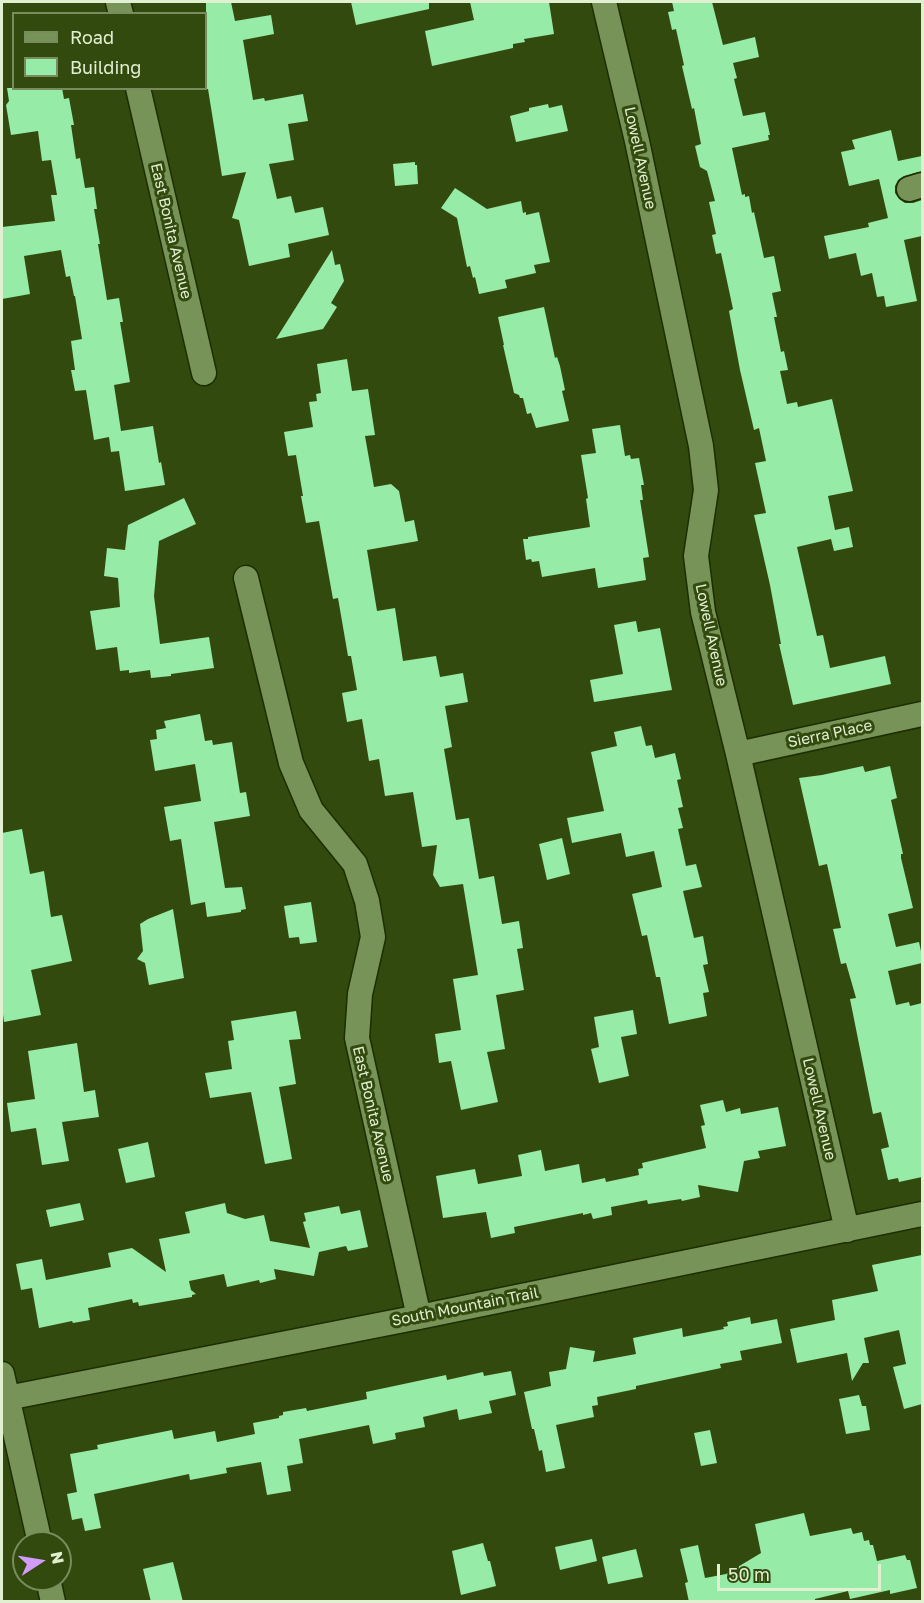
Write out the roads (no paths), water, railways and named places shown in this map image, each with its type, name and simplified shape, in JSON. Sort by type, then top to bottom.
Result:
[{"type":"street","name":"Lowell Avenue","points":[[604,2],[637,141],[701,446],[706,490],[696,556],[703,612],[738,754],[847,1230]]},
{"type":"street","name":"East Bonita Avenue","points":[[138,90],[204,373]]},
{"type":"street","name":"East Bonita Avenue","points":[[246,578],[291,763],[311,810],[355,864],[367,901],[373,937],[360,994],[357,1038],[419,1317]]},
{"type":"street","name":"Sierra Place","points":[[738,754],[922,714]]},
{"type":"street","name":"South Mountain Trail","points":[[4,1399],[922,1214]]},
{"type":"street","points":[[2,1374],[4,1399],[37,1531]]}]
